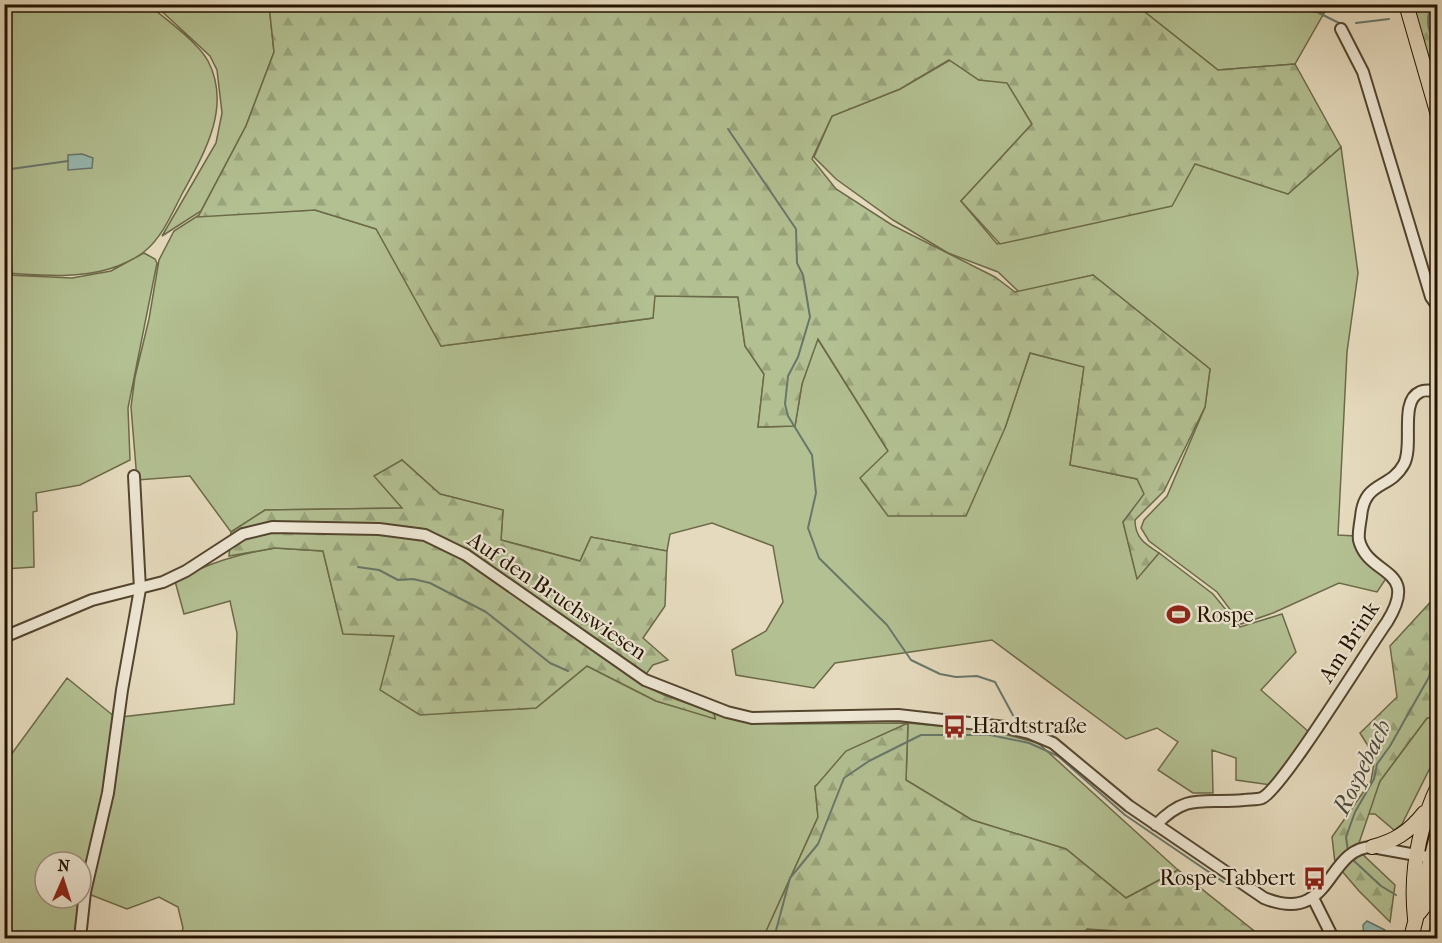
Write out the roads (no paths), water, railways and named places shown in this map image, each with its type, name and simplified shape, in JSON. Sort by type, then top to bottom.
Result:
[{"type":"main road","points":[[1406,4],[1437,115]]},
{"type":"main road","points":[[1415,920],[1412,887],[1416,855],[1429,806],[1437,786]]},
{"type":"main road","points":[[1372,847],[1390,843],[1405,835],[1429,806]]},
{"type":"main road","points":[[1412,939],[1415,920],[1434,858],[1437,832]]},
{"type":"main road","points":[[1415,920],[1437,889]]},
{"type":"street","points":[[1341,28],[1363,72],[1431,297],[1437,307]]},
{"type":"street","name":"Am Brink","points":[[1156,825],[1170,809],[1193,801],[1262,798],[1273,788],[1306,742],[1387,622],[1396,607],[1398,589],[1394,577],[1364,552],[1359,538],[1362,501],[1371,489],[1392,478],[1403,466],[1408,454],[1409,405],[1413,396],[1421,390],[1437,391]]},
{"type":"street","points":[[80,939],[85,892],[108,793],[122,690],[140,589],[134,476]]},
{"type":"street","name":"Auf den Bruchswiesen","points":[[4,637],[92,600],[140,589],[186,571],[243,534],[272,527],[379,529],[425,535],[466,555],[645,680],[674,694],[752,718],[898,716],[1005,727],[1029,733],[1053,743],[1129,806],[1156,825]]},
{"type":"street","points":[[1156,825],[1264,898],[1292,906],[1313,898],[1354,853],[1372,847],[1434,858]]},
{"type":"street","points":[[1313,898],[1333,939]]},
{"type":"water","points":[[82,154],[93,158],[92,168],[68,170],[68,155]]},
{"type":"water","points":[[1367,921],[1385,930],[1384,938],[1364,938],[1363,925]]},
{"type":"waterway","points":[[1301,4],[1339,23]]},
{"type":"waterway","name":"Rospebach","points":[[1432,4],[1428,24],[1438,53]]},
{"type":"waterway","points":[[1356,23],[1389,19]]},
{"type":"waterway","points":[[728,129],[796,229],[797,263],[803,275],[810,317],[798,357],[788,376],[785,404],[788,416],[812,455],[816,493],[808,528],[819,558],[887,625],[911,660],[940,674],[956,677],[977,676],[995,682],[1015,719]]},
{"type":"waterway","points":[[4,170],[68,161]]},
{"type":"waterway","points":[[358,567],[379,570],[398,580],[413,579],[430,583],[486,612],[550,663],[568,671]]},
{"type":"waterway","name":"Rospebach","points":[[1348,851],[1346,837],[1355,812],[1374,779],[1377,764],[1390,746],[1429,677],[1438,640]]},
{"type":"waterway","points":[[774,938],[790,878],[818,844],[844,778],[869,761],[921,735],[990,735],[1029,743],[1058,756],[1125,815],[1225,883]]},
{"type":"waterway","name":"Rospebach","points":[[1352,859],[1381,886],[1396,895]]},
{"type":"waterway","name":"Rospebach","points":[[1434,916],[1438,919]]},
{"type":"place","name":"Rospe","points":[[1178,615]]},
{"type":"place","name":"Hardtstraße","points":[[954,726]]},
{"type":"place","name":"Rospe Tabbert","points":[[1314,878]]}]
